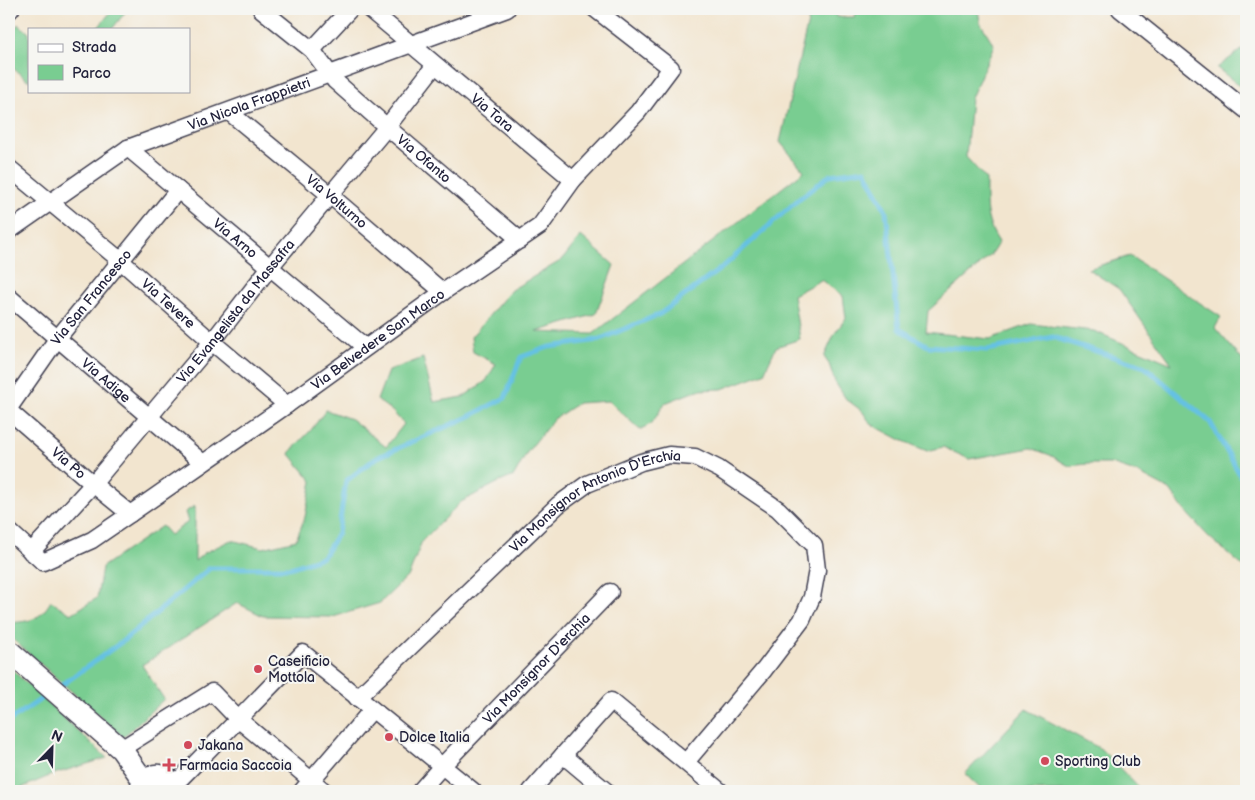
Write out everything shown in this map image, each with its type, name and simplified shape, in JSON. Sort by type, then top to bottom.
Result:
[{"type":"main road","points":[[9,652],[122,749],[142,786],[152,775],[162,776],[172,789]]},
{"type":"street","name":"Via Ofanto","points":[[261,9],[312,50],[336,81],[387,127],[520,240]]},
{"type":"street","points":[[312,50],[350,9]]},
{"type":"street","name":"Via Tara","points":[[369,9],[573,180]]},
{"type":"street","name":"Via Nicola Frappietri","points":[[9,231],[128,148],[507,9]]},
{"type":"street","name":"Via Belvedere San Marco","points":[[37,557],[92,540],[287,405],[443,292],[540,226],[573,180],[638,112],[671,68],[595,9]]},
{"type":"street","points":[[1120,9],[1246,110]]},
{"type":"street","name":"Via Evangelista da Massafra","points":[[37,557],[92,484],[212,342],[270,267],[387,127],[434,65]]},
{"type":"street","name":"Via Volturno","points":[[229,112],[443,292]]},
{"type":"street","name":"Via Arno","points":[[128,148],[365,347]]},
{"type":"street","name":"Via Tevere","points":[[9,168],[121,261],[212,342],[287,405]]},
{"type":"street","name":"Via San Francesco","points":[[9,409],[57,339],[178,190]]},
{"type":"street","name":"Via Adige","points":[[9,297],[203,463]]},
{"type":"street","name":"Via Po","points":[[9,409],[92,484],[130,514]]},
{"type":"street","name":"Via Monsignor Antonio D'Erchia","points":[[357,698],[558,505],[587,484],[641,462],[669,455],[695,457],[719,469],[778,509],[814,545],[817,570],[812,597],[802,620],[764,670],[686,762]]},
{"type":"street","points":[[9,531],[37,557]]},
{"type":"street","name":"Via Monsignor D'erchia","points":[[420,791],[610,592]]},
{"type":"street","points":[[172,789],[303,653],[473,791]]},
{"type":"street","points":[[122,749],[212,692],[306,786],[324,791]]},
{"type":"street","points":[[531,791],[611,701],[720,791]]},
{"type":"street","points":[[306,786],[371,710]]},
{"type":"street","points":[[563,755],[606,791]]},
{"type":"green space","points":[[113,9],[128,9],[113,28],[98,28]]},
{"type":"green space","points":[[811,9],[836,9],[836,17],[854,17],[856,9],[978,9],[980,22],[994,45],[971,98],[966,157],[986,179],[988,219],[999,242],[990,256],[928,311],[926,332],[990,339],[1031,324],[1094,331],[1172,364],[1119,289],[1088,269],[1130,256],[1221,317],[1215,328],[1246,364],[1246,569],[1208,536],[1184,510],[1170,490],[1138,473],[1111,464],[1069,466],[1050,455],[1031,448],[969,459],[943,447],[927,451],[871,424],[862,411],[846,399],[835,382],[829,364],[824,357],[835,333],[846,318],[843,296],[821,280],[793,295],[800,339],[776,347],[764,373],[722,389],[698,390],[665,403],[652,423],[640,430],[609,401],[578,403],[554,419],[528,451],[514,476],[461,502],[422,541],[409,575],[380,603],[333,617],[263,616],[237,603],[142,665],[164,699],[123,737],[9,636],[9,623],[34,619],[47,608],[51,601],[71,614],[97,598],[102,567],[162,526],[170,535],[188,522],[185,512],[195,506],[195,561],[204,553],[231,540],[263,548],[296,540],[305,517],[312,481],[289,453],[311,430],[326,410],[351,419],[386,447],[404,424],[392,411],[377,400],[388,371],[423,358],[434,402],[463,397],[486,381],[496,364],[473,352],[471,337],[511,290],[562,260],[581,236],[614,265],[596,314],[536,332],[593,334],[804,171],[780,142]]},
{"type":"green space","points":[[18,24],[28,32],[28,80],[9,65],[9,35]]},
{"type":"green space","points":[[1246,46],[1246,91],[1217,68]]},
{"type":"green space","points":[[9,667],[107,758],[54,774],[14,791],[9,791]]},
{"type":"green space","name":"Sporting Club","points":[[1026,709],[1101,749],[1142,791],[983,791],[965,774]]},
{"type":"waterway","points":[[59,687],[123,641],[210,568],[290,568],[323,557],[338,533],[346,481],[376,458],[468,417],[505,398],[521,357],[549,347],[598,340],[660,314],[724,266],[800,198],[830,175],[865,170],[886,211],[899,329],[928,346],[987,350],[1053,337],[1145,367],[1210,422],[1246,485]]},
{"type":"waterway","points":[[9,721],[50,693]]},
{"type":"place","name":"Caseificio Mottola","points":[[258,669]]},
{"type":"place","name":"Dolce Italia","points":[[389,737]]},
{"type":"place","name":"Jakana","points":[[188,745]]},
{"type":"place","name":"Sporting Club","points":[[1045,761]]},
{"type":"place","name":"Farmacia Saccoia","points":[[169,765]]}]
